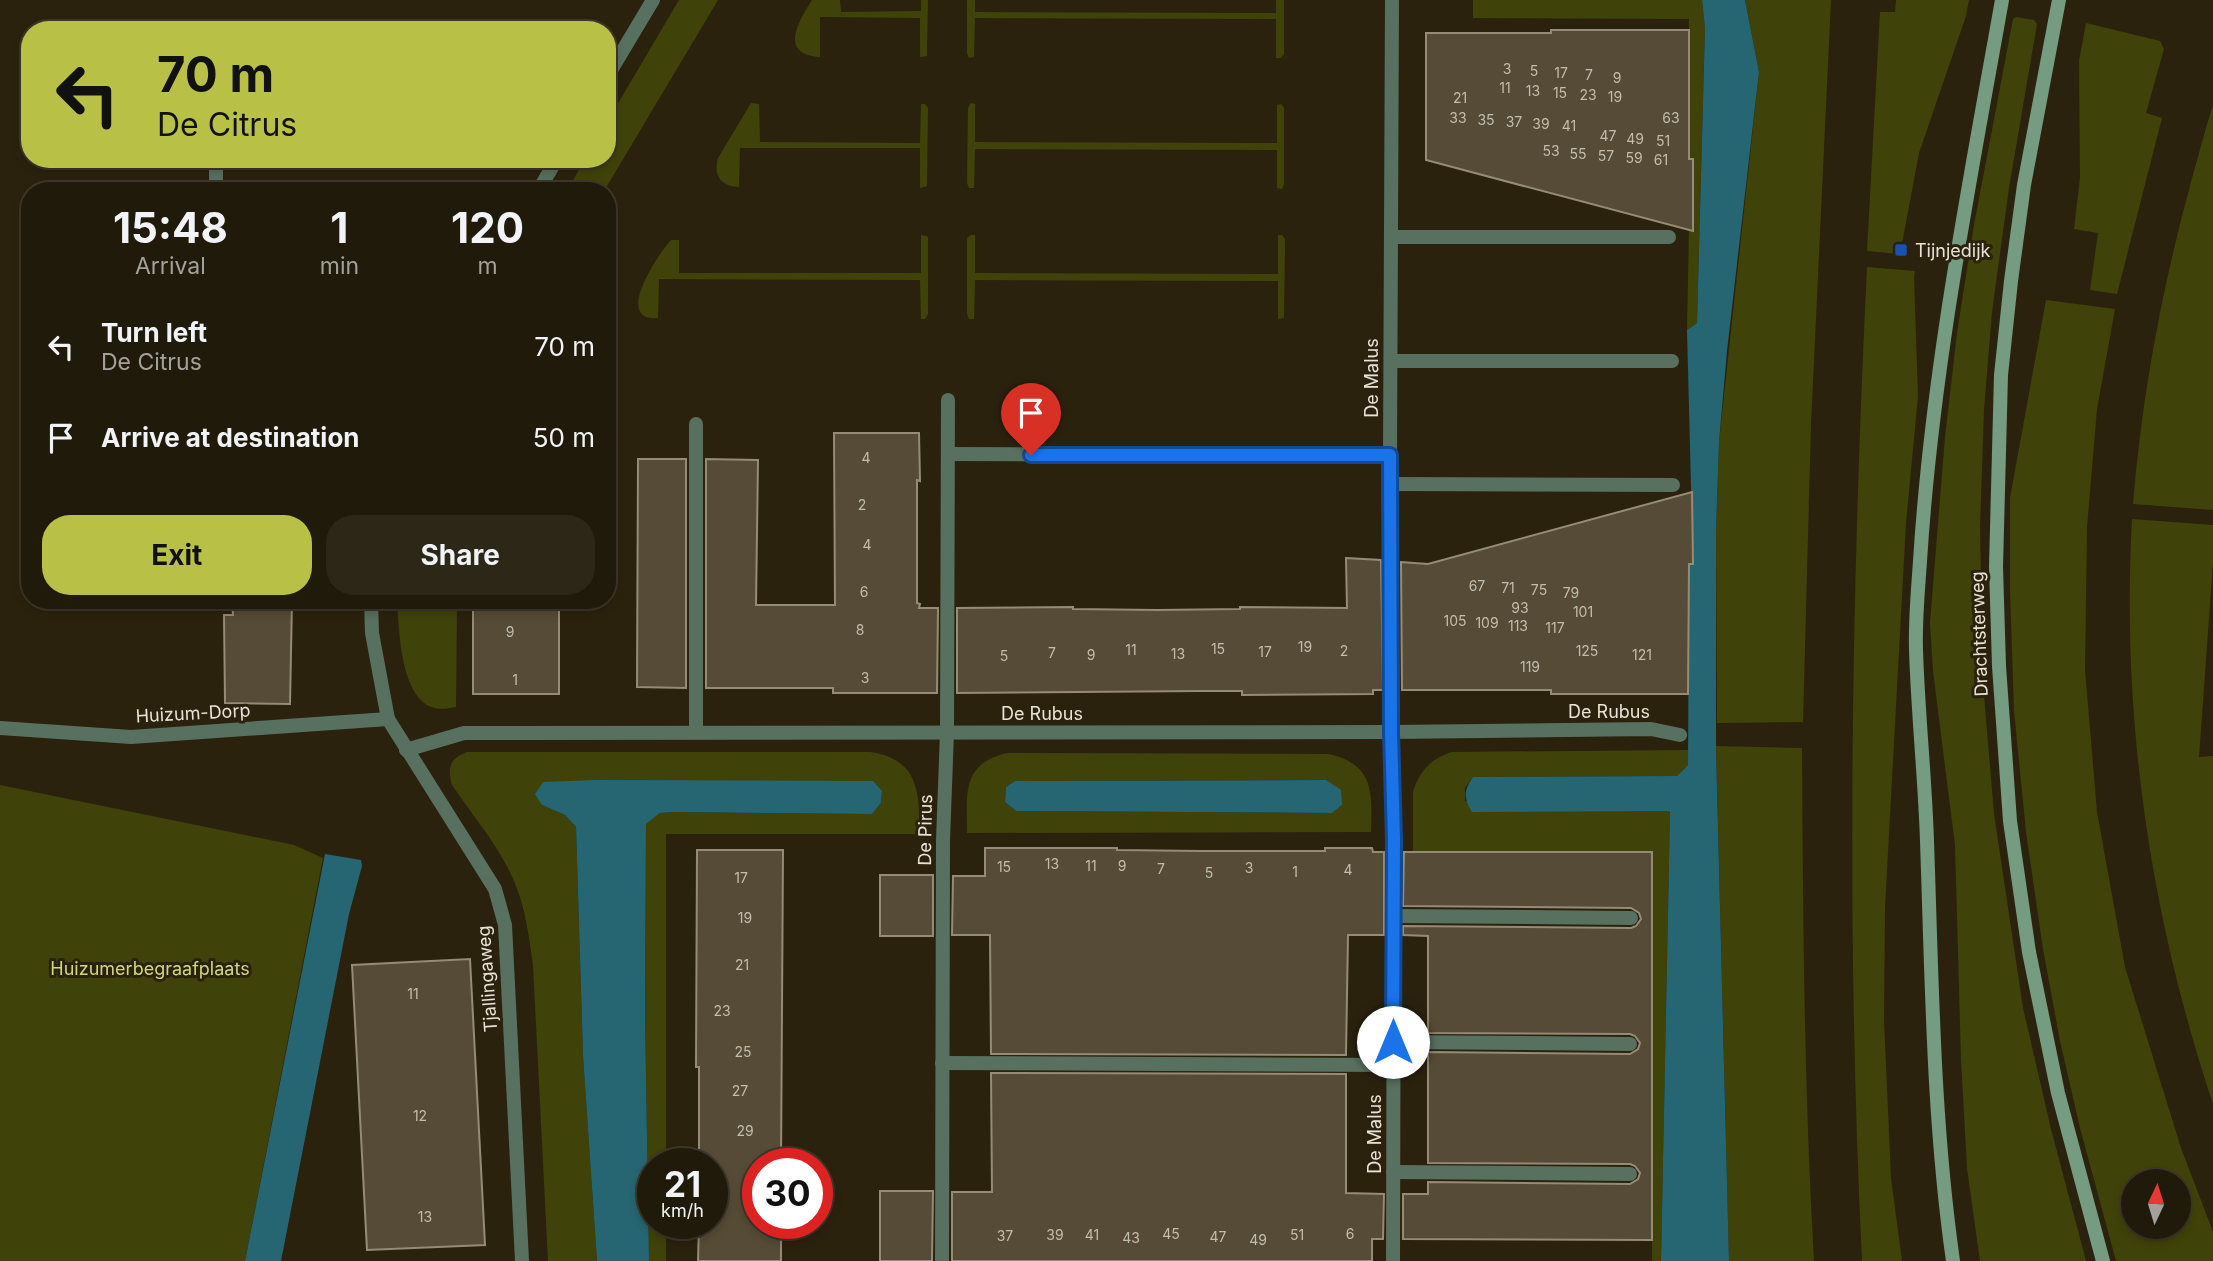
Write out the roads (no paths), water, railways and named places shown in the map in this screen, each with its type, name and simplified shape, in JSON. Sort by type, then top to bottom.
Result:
[{"type":"main road","points":[[1952,1261],[1944,1202],[1931,1013],[1927,839],[1916,647],[1920,558],[1931,440],[1958,248],[2002,0]]},
{"type":"main road","name":"Drachtsterweg","points":[[2059,0],[2024,185],[2001,375],[1996,567],[1999,666],[2010,821],[2029,952],[2058,1093],[2103,1261]]},
{"type":"street","points":[[616,62],[653,0]]},
{"type":"street","name":"De Malus","points":[[1392,0],[1390,455],[1394,916],[1393,1261]]},
{"type":"street","points":[[1391,237],[1669,237]]},
{"type":"street","points":[[1391,360],[1672,361]]},
{"type":"street","name":"De Pirus","points":[[942,1261],[948,400]]},
{"type":"street","points":[[696,425],[696,732]]},
{"type":"street","points":[[948,454],[1390,455]]},
{"type":"street","points":[[1391,484],[1674,485]]},
{"type":"street","name":"Tjallingaweg","points":[[371,609],[372,633],[388,719],[495,890],[505,925],[522,1261]]},
{"type":"street","name":"Huizum-Dorp","points":[[0,728],[131,737],[388,719]]},
{"type":"street","name":"De Rubus","points":[[406,750],[464,733],[1391,732],[1651,729],[1680,735]]},
{"type":"street","points":[[1394,916],[1631,918]]},
{"type":"street","points":[[1393,1042],[1630,1044]]},
{"type":"street","points":[[943,1063],[1393,1065]]},
{"type":"street","points":[[1393,1172],[1630,1174]]},
{"type":"water","points":[[1702,0],[1745,0],[1759,72],[1727,351],[1719,442],[1716,531],[1716,749],[1729,1261],[1661,1261],[1670,812],[1472,812],[1466,794],[1473,777],[1677,776],[1688,765],[1689,564],[1693,564],[1687,330],[1697,323],[1705,27]]},
{"type":"water","points":[[1326,780],[1341,790],[1342,805],[1332,813],[1016,811],[1005,802],[1006,787],[1015,781]]},
{"type":"water","points":[[873,781],[882,791],[881,803],[872,814],[674,812],[660,813],[646,824],[647,1148],[637,1148],[637,1239],[649,1239],[649,1261],[597,1261],[583,1056],[576,827],[565,815],[542,805],[535,794],[543,782]]},
{"type":"water","points":[[325,854],[361,860],[362,866],[349,914],[281,1261],[245,1261]]},
{"type":"place","name":"Tijnjedijk","points":[[1901,250]]},
{"type":"park label","name":"Huizumerbegraafplaats","points":[[150,968]]}]
